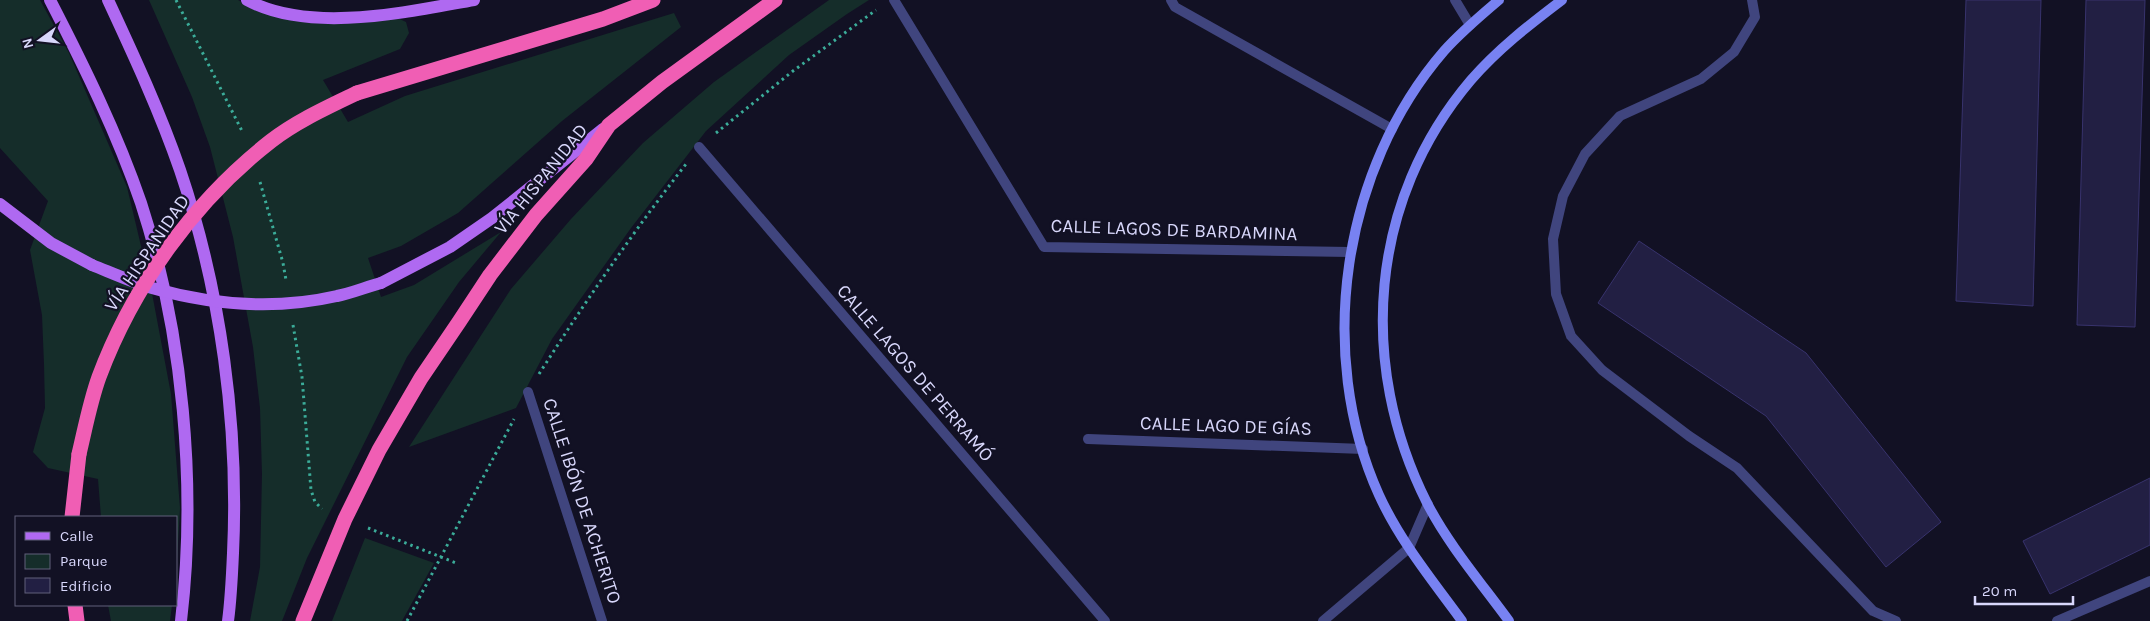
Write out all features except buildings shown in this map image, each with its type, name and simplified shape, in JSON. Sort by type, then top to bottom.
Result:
[{"type":"highway","name":"VÍA HISPANIDAD","points":[[72,516],[79,454],[98,379],[116,334],[139,293],[190,219],[221,185],[272,140],[313,115],[357,93],[603,19],[653,0]]},
{"type":"highway","name":"VÍA HISPANIDAD","points":[[303,621],[345,519],[379,450],[421,378],[490,275],[536,215],[586,158],[609,125],[669,76],[775,0]]},
{"type":"highway","points":[[75,606],[77,621]]},
{"type":"main road","points":[[50,0],[87,72],[110,124],[140,203],[160,272],[174,341],[185,438],[188,518],[181,621]]},
{"type":"main road","points":[[108,0],[145,81],[180,171],[203,254],[220,334],[231,407],[235,508],[228,621]]},
{"type":"main road","points":[[247,0],[284,13],[326,18],[365,17],[474,0]]},
{"type":"main road","points":[[0,204],[51,243],[92,265],[152,288],[203,300],[246,304],[310,301],[337,296],[381,283],[450,247],[492,218],[609,125]]},
{"type":"street","name":"CALLE LAGOS DE BARDAMINA","points":[[894,0],[1044,247],[1350,252]]},
{"type":"street","points":[[1171,0],[1175,7],[1392,129]]},
{"type":"street","points":[[1455,0],[1470,24]]},
{"type":"street","points":[[1462,621],[1408,548],[1379,494],[1363,449],[1352,404],[1344,348],[1345,295],[1350,252],[1368,187],[1392,129],[1416,90],[1444,52],[1470,24],[1499,0]]},
{"type":"street","points":[[1509,621],[1442,528],[1415,478],[1394,421],[1384,364],[1384,294],[1396,224],[1406,190],[1419,159],[1433,133],[1451,107],[1490,59],[1516,35],[1562,0]]},
{"type":"street","points":[[1752,0],[1755,17],[1734,52],[1701,79],[1620,116],[1585,154],[1563,196],[1554,238],[1556,294],[1571,336],[1602,370],[1688,436],[1737,468],[1873,611],[1896,621]]},
{"type":"street","name":"CALLE LAGOS DE PERRAMÓ","points":[[699,147],[1105,621]]},
{"type":"street","name":"CALLE IBÓN DE ACHERITO","points":[[528,392],[602,621]]},
{"type":"street","name":"CALLE LAGO DE GÍAS","points":[[1088,439],[1363,449]]},
{"type":"street","points":[[1323,621],[1408,548],[1428,504]]},
{"type":"street","points":[[2057,621],[2150,580]]},
{"type":"path","points":[[176,0],[245,137]]},
{"type":"path","points":[[407,621],[528,392],[585,301],[648,213],[699,147],[793,71],[882,6]]},
{"type":"path","points":[[260,181],[284,264],[286,282]]},
{"type":"path","points":[[292,320],[302,377],[311,490],[315,502],[324,512]]},
{"type":"path","points":[[363,526],[456,563]]},
{"type":"green space","points":[[0,0],[40,0],[69,53],[127,187],[151,288],[171,394],[180,508],[178,544],[178,516],[101,516],[98,479],[48,468],[33,452],[45,408],[42,315],[30,250],[48,201],[0,148]]},
{"type":"green space","points":[[149,0],[238,0],[260,12],[306,22],[337,24],[362,22],[391,15],[406,22],[409,33],[400,49],[323,80],[348,122],[405,96],[674,13],[681,27],[562,121],[458,213],[401,246],[368,258],[381,297],[414,285],[501,232],[459,282],[407,357],[307,558],[282,621],[250,621],[260,567],[262,474],[260,408],[253,347],[233,237],[210,147],[192,97]]},
{"type":"green space","points":[[829,0],[869,0],[789,55],[706,131],[631,228],[552,339],[516,408],[409,447],[511,289],[571,219],[643,143],[714,82]]},
{"type":"green space","points":[[365,538],[434,563],[402,621],[332,621]]},
{"type":"green space","points":[[108,606],[172,606],[170,621],[111,621]]}]
